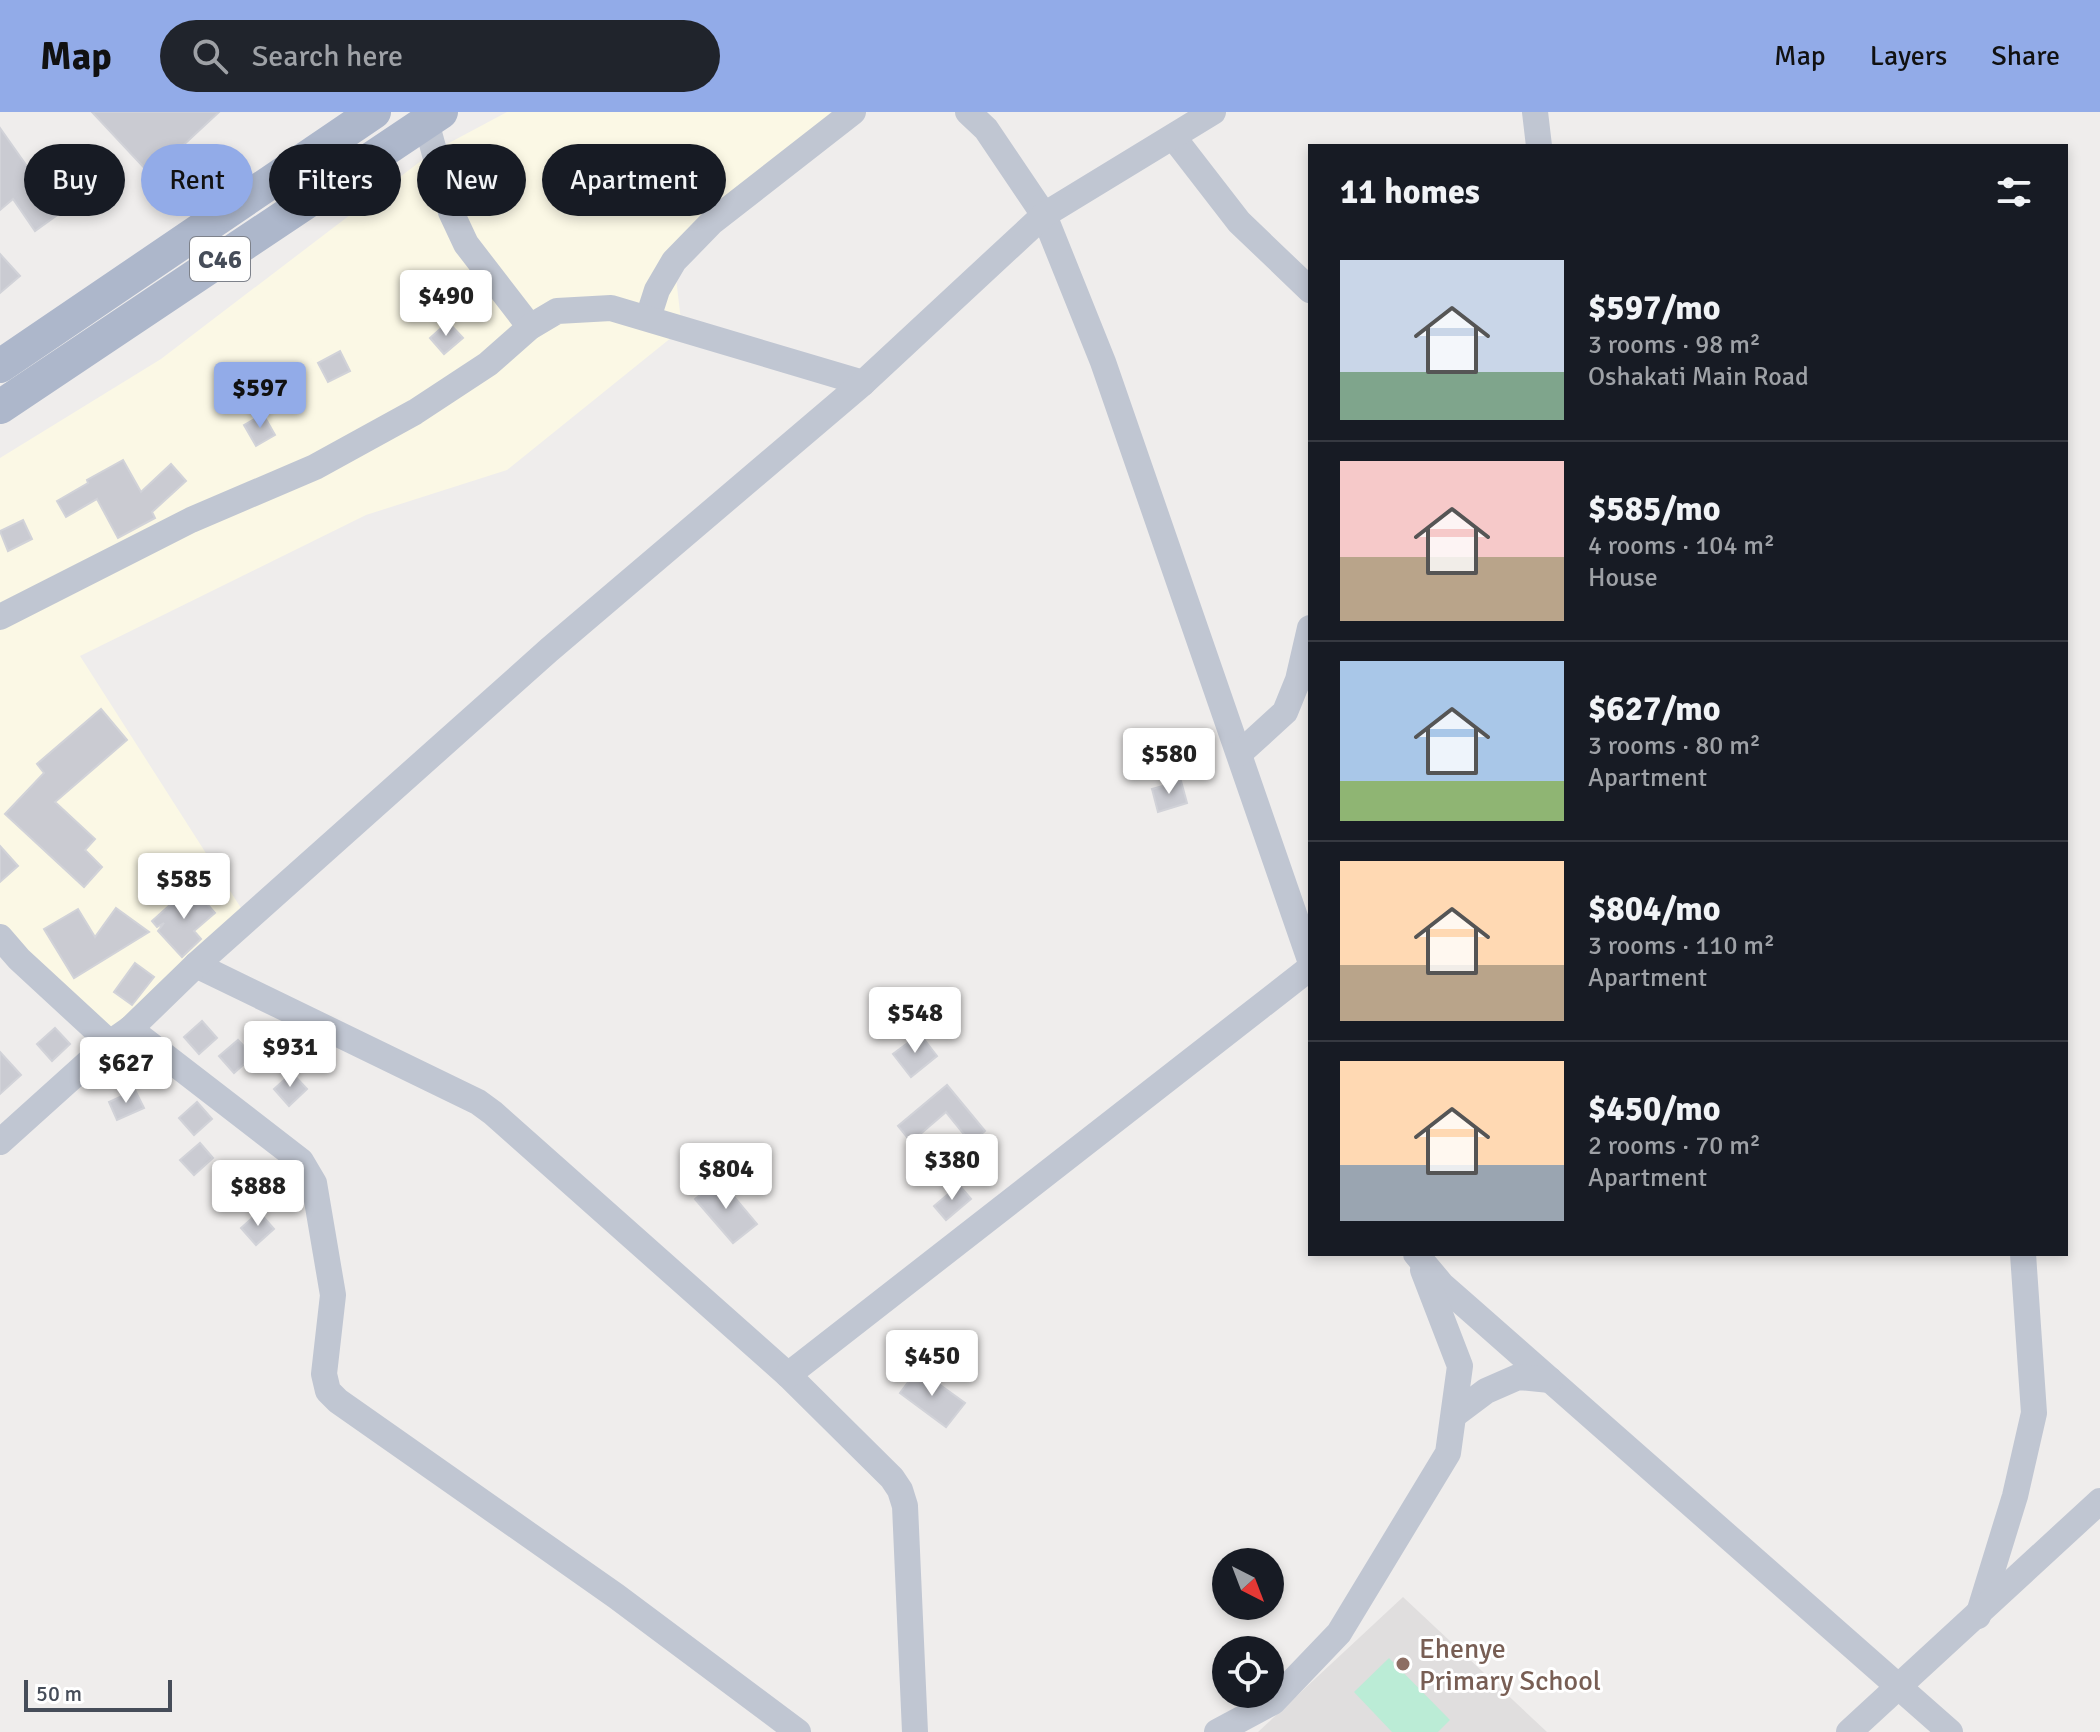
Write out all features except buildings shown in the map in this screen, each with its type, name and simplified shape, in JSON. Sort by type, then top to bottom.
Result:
[{"type":"main road","name":"C46","points":[[0,366],[374,112]]},
{"type":"main road","name":"C46","points":[[0,407],[433,117]]},
{"type":"street","points":[[648,318],[657,290],[674,261],[712,222],[853,112]]},
{"type":"street","points":[[968,112],[986,129],[1044,215],[1103,362],[1308,954]]},
{"type":"street","points":[[0,1142],[549,650],[863,383],[1044,215],[1213,112]]},
{"type":"street","points":[[1535,112],[1539,144]]},
{"type":"street","points":[[433,117],[451,212],[466,244],[530,327]]},
{"type":"street","points":[[1174,138],[1239,222],[1308,288]]},
{"type":"street","points":[[0,617],[191,520],[315,467],[415,412],[488,364],[530,327],[557,311],[611,308],[863,383]]},
{"type":"street","points":[[1240,753],[1285,712],[1298,680],[1308,637]]},
{"type":"street","points":[[0,937],[19,959],[120,1036],[301,1161],[314,1183],[333,1295],[324,1374],[328,1391],[338,1401],[616,1596],[798,1732]]},
{"type":"street","points":[[196,965],[478,1102],[493,1113],[788,1375],[892,1478],[905,1506],[915,1732]]},
{"type":"street","points":[[788,1375],[1308,970]]},
{"type":"street","points":[[1417,1256],[1442,1285],[1950,1732]]},
{"type":"street","points":[[1217,1732],[1273,1702],[1339,1633],[1448,1453],[1460,1366],[1417,1256]]},
{"type":"street","points":[[1978,1616],[2015,1496],[2034,1413],[2023,1256]]},
{"type":"street","points":[[1454,1415],[1486,1391],[1518,1377],[1550,1380]]},
{"type":"street","points":[[1849,1732],[2100,1501]]},
{"type":"shaded area","points":[[507,112],[853,112],[674,261],[682,329],[507,470],[366,515],[80,656],[248,919],[110,1043],[0,937],[0,458],[161,359],[349,216],[401,216],[401,176],[417,164],[417,216],[526,216],[526,144],[447,144]]},
{"type":"shaded area","name":"Ehenye Primary School","points":[[1403,1597],[1547,1732],[1258,1732]]},
{"type":"green space","points":[[1389,1658],[1450,1720],[1438,1732],[1392,1732],[1354,1692]]},
{"type":"place","name":"Ehenye Primary School","points":[[1403,1664]]}]
